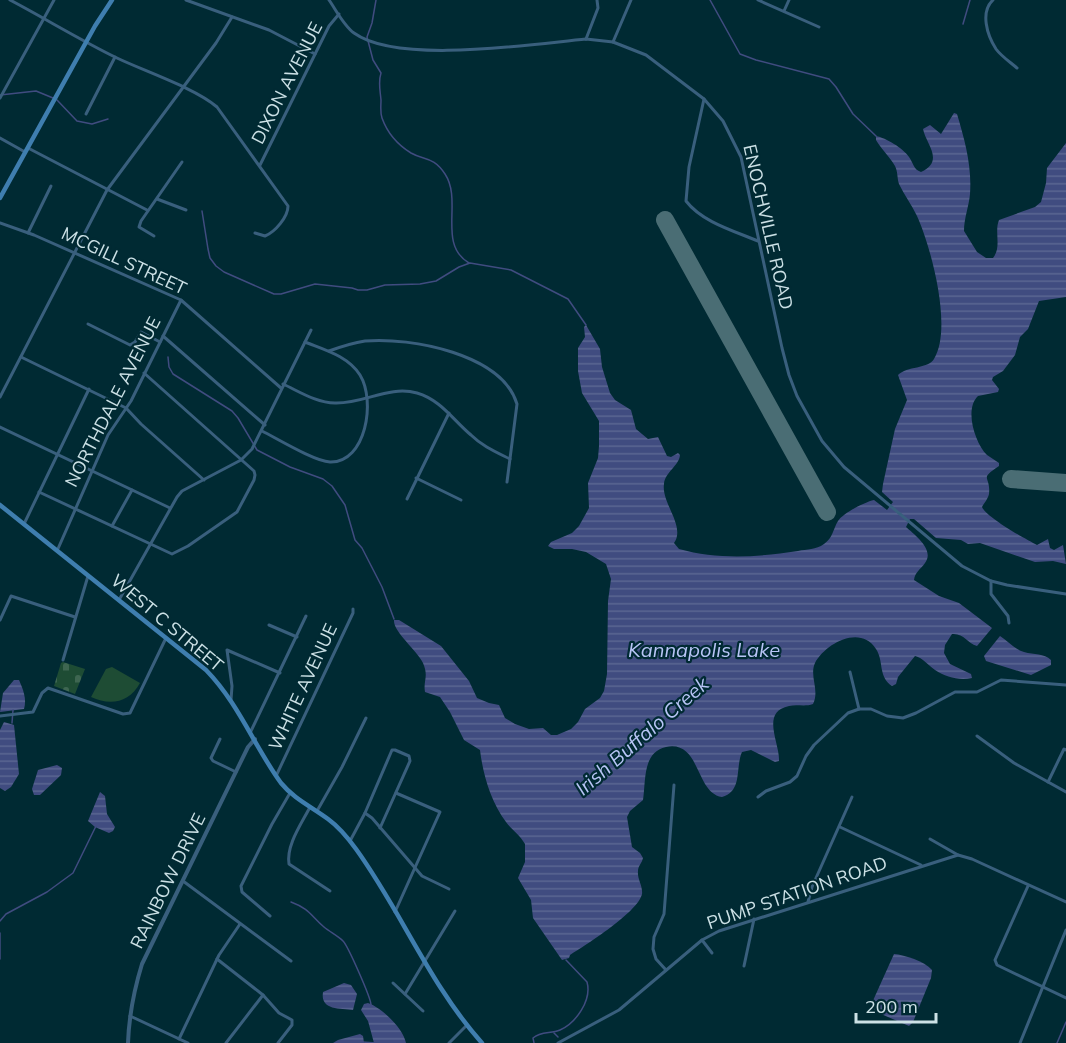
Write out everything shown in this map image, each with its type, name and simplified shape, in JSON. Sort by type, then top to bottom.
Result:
[{"type":"main road","points":[[0,198],[86,42],[112,0]]},
{"type":"main road","name":"WEST C STREET","points":[[0,505],[206,670],[231,700],[276,776],[290,793],[330,820],[350,841],[466,1026],[482,1043]]},
{"type":"street","points":[[10,0],[115,57],[183,88],[217,107],[287,202],[288,209],[285,216],[267,236],[255,233]]},
{"type":"street","points":[[0,98],[54,0]]},
{"type":"street","points":[[186,0],[269,30],[315,54]]},
{"type":"street","name":"ENOCHVILLE ROAD","points":[[329,0],[354,33],[380,44],[400,49],[469,49],[586,39],[613,42],[646,55],[704,99],[723,121],[741,158],[782,348],[797,396],[822,441],[844,467],[962,566],[991,581],[1066,594]]},
{"type":"street","points":[[586,39],[598,8],[597,0]]},
{"type":"street","points":[[613,42],[631,0]]},
{"type":"street","points":[[758,0],[819,27]]},
{"type":"street","points":[[783,11],[789,0]]},
{"type":"street","points":[[993,0],[986,9],[985,19],[989,34],[995,48],[1017,68]]},
{"type":"street","name":"DIXON AVENUE","points":[[260,165],[329,26],[339,14]]},
{"type":"street","points":[[0,397],[107,190],[216,43],[232,17]]},
{"type":"street","points":[[86,114],[115,57]]},
{"type":"street","points":[[704,99],[689,167],[686,201],[693,210],[759,242]]},
{"type":"street","points":[[0,138],[147,210]]},
{"type":"street","points":[[154,236],[139,227],[147,210],[182,162]]},
{"type":"street","points":[[28,233],[51,186]]},
{"type":"street","points":[[156,198],[186,210]]},
{"type":"street","name":"MCGILL STREET","points":[[0,223],[75,252],[181,300],[282,386],[324,402],[335,403],[368,398],[388,392],[415,393],[439,403],[472,437],[510,459]]},
{"type":"street","name":"NORTHDALE AVENUE","points":[[57,551],[111,428],[126,408],[181,300]]},
{"type":"street","points":[[88,324],[130,345],[135,342],[141,332],[160,342]]},
{"type":"street","points":[[118,600],[182,491],[241,460],[252,449],[311,330]]},
{"type":"street","points":[[163,336],[265,424]]},
{"type":"street","points":[[262,431],[322,460],[339,461],[354,448],[365,429],[368,398],[361,377],[342,358],[304,342]]},
{"type":"street","points":[[329,351],[361,342],[407,342],[437,347],[488,369],[508,385],[514,392],[518,404],[507,482]]},
{"type":"street","points":[[21,357],[126,408],[204,480]]},
{"type":"street","points":[[39,492],[172,554],[237,512],[255,475],[144,373]]},
{"type":"street","points":[[24,524],[89,389]]},
{"type":"street","points":[[407,499],[449,413]]},
{"type":"street","points":[[0,428],[170,508]]},
{"type":"street","points":[[417,478],[461,500]]},
{"type":"street","points":[[112,526],[132,490]]},
{"type":"street","points":[[63,660],[88,576]]},
{"type":"street","points":[[991,581],[991,594],[1008,616],[1009,623]]},
{"type":"street","points":[[0,620],[11,596],[75,617]]},
{"type":"street","name":"WHITE AVENUE","points":[[276,776],[353,609]]},
{"type":"street","points":[[251,731],[306,616]]},
{"type":"street","points":[[269,625],[297,637]]},
{"type":"street","points":[[0,716],[33,711],[42,693],[48,688],[123,714],[130,713],[166,638]]},
{"type":"street","points":[[231,700],[232,686],[227,650],[280,674]]},
{"type":"street","points":[[850,672],[859,709]]},
{"type":"street","points":[[758,797],[766,791],[790,782],[797,776],[814,745],[848,713],[859,709],[871,709],[887,716],[903,718],[955,692],[977,692],[1001,680],[1066,685]]},
{"type":"street","points":[[317,811],[366,718]]},
{"type":"street","points":[[977,736],[1014,763],[1066,792]]},
{"type":"street","points":[[220,739],[211,758],[236,772]]},
{"type":"street","name":"RAINBOW DRIVE","points":[[128,1043],[130,1016],[142,964],[248,747],[255,739]]},
{"type":"street","points":[[1048,782],[1064,749],[1066,750]]},
{"type":"street","points":[[350,841],[365,813],[392,750],[409,756],[410,761],[380,828]]},
{"type":"street","points":[[666,970],[656,959],[653,949],[654,937],[664,914],[674,785]]},
{"type":"street","points":[[270,916],[242,892],[241,886],[290,793]]},
{"type":"street","points":[[395,912],[440,812],[396,793]]},
{"type":"street","points":[[808,902],[812,887],[852,797]]},
{"type":"street","points":[[310,807],[294,839],[288,860],[289,864],[330,891]]},
{"type":"street","points":[[365,813],[372,818],[422,876],[449,890]]},
{"type":"street","points":[[839,826],[922,866]]},
{"type":"street","points":[[930,839],[958,855],[1066,902]]},
{"type":"street","name":"PUMP STATION ROAD","points":[[558,1043],[619,1010],[702,940],[718,931],[958,855]]},
{"type":"street","points":[[183,881],[291,961]]},
{"type":"street","points":[[1029,885],[995,960],[997,965],[1066,998]]},
{"type":"street","points":[[405,994],[454,911]]},
{"type":"street","points":[[744,966],[754,919]]},
{"type":"street","points":[[179,1039],[217,958],[240,924]]},
{"type":"street","points":[[1020,1043],[1066,930]]},
{"type":"street","points":[[702,940],[712,953]]},
{"type":"street","points":[[217,958],[263,995],[275,1010],[293,1022],[278,1043]]},
{"type":"street","points":[[393,983],[423,1011]]},
{"type":"street","points":[[226,1043],[263,995]]},
{"type":"street","points":[[130,1016],[188,1043]]},
{"type":"street","points":[[449,1043],[466,1026]]},
{"type":"green space","points":[[63,662],[85,669],[75,694],[54,686]]},
{"type":"green space","points":[[112,667],[140,683],[136,690],[125,699],[112,702],[91,697],[106,669]]},
{"type":"water","name":"Kannapolis Lake","points":[[954,113],[957,114],[963,134],[970,173],[970,194],[964,231],[977,252],[986,258],[993,258],[996,254],[999,220],[1035,207],[1041,202],[1047,168],[1066,143],[1066,297],[1039,301],[1028,329],[1020,337],[1015,355],[1003,371],[993,377],[992,380],[999,389],[998,392],[978,396],[972,409],[972,417],[975,434],[983,450],[999,463],[999,466],[987,476],[989,494],[982,507],[998,522],[1037,545],[1048,539],[1050,548],[1054,550],[1063,545],[1066,564],[1053,561],[1035,562],[980,543],[968,544],[961,540],[936,538],[914,519],[910,519],[906,527],[923,543],[928,553],[925,563],[914,580],[939,596],[959,603],[992,628],[977,646],[956,634],[952,634],[945,645],[944,653],[950,664],[971,674],[972,678],[957,679],[948,676],[915,656],[898,677],[896,684],[892,686],[883,674],[876,649],[861,638],[852,637],[826,649],[815,663],[813,704],[789,706],[780,709],[775,715],[773,721],[779,761],[775,762],[751,750],[742,752],[736,784],[729,794],[722,797],[707,787],[686,751],[677,747],[658,750],[649,761],[643,800],[630,811],[627,817],[632,847],[643,858],[638,871],[642,894],[622,919],[570,955],[569,958],[562,960],[533,918],[531,900],[518,878],[525,862],[525,844],[496,806],[483,769],[480,750],[464,740],[440,697],[425,692],[426,672],[423,663],[397,630],[394,620],[399,620],[441,646],[469,681],[477,698],[499,705],[505,718],[515,724],[529,729],[543,728],[551,735],[557,735],[571,729],[585,709],[600,698],[604,691],[607,674],[608,601],[611,579],[606,564],[586,552],[554,549],[548,546],[551,542],[572,533],[579,526],[589,508],[588,483],[598,458],[599,421],[582,393],[578,371],[578,348],[585,337],[584,327],[586,325],[600,349],[602,367],[610,393],[615,400],[631,410],[636,429],[648,439],[658,437],[667,456],[671,457],[678,453],[680,455],[664,484],[666,499],[677,529],[674,543],[679,549],[709,555],[738,556],[768,555],[811,549],[827,542],[841,518],[860,505],[874,500],[887,510],[893,502],[882,492],[883,484],[895,429],[907,400],[898,375],[934,359],[939,345],[941,308],[934,267],[923,230],[899,184],[895,166],[876,140],[876,136],[903,150],[915,168],[921,172],[928,168],[933,158],[923,129],[930,125],[941,134]]},
{"type":"water","points":[[1000,636],[1020,651],[1048,658],[1051,660],[1051,665],[1031,675],[986,661],[984,656]]},
{"type":"water","points":[[14,680],[19,680],[23,690],[24,709],[0,712],[3,693]]},
{"type":"water","points":[[4,722],[14,725],[19,774],[11,787],[5,791],[0,788],[0,730]]},
{"type":"water","points":[[57,765],[62,768],[61,775],[40,795],[34,795],[32,789],[38,770]]},
{"type":"water","points":[[100,792],[105,796],[107,814],[115,827],[109,833],[88,821]]},
{"type":"water","points":[[894,954],[914,959],[932,970],[931,978],[913,1022],[909,1026],[874,1011],[871,1005]]},
{"type":"water","points":[[344,983],[351,985],[357,994],[353,1010],[328,1006],[323,998],[323,992]]},
{"type":"water","points":[[368,1003],[391,1019],[401,1031],[406,1043],[374,1043],[368,1021],[361,1010],[364,1004]]},
{"type":"water","points":[[360,1034],[363,1036],[364,1043],[333,1043],[338,1040]]},
{"type":"waterway","points":[[376,0],[367,37],[373,60],[381,73],[379,83],[382,118],[390,133],[402,146],[411,153],[437,164],[445,174],[452,197],[454,245],[469,263]]},
{"type":"waterway","points":[[710,0],[740,54],[829,79],[853,114],[876,136]]},
{"type":"waterway","points":[[963,24],[970,0]]},
{"type":"waterway","points":[[0,95],[36,91],[53,98]]},
{"type":"waterway","points":[[57,100],[77,121],[92,124],[108,119]]},
{"type":"waterway","points":[[202,211],[210,258],[216,266],[224,272],[274,294],[315,284],[358,290],[385,285],[420,284],[436,281],[470,263],[511,270],[568,299],[586,325]]},
{"type":"waterway","points":[[168,357],[169,367],[173,374],[232,411],[257,450],[290,467],[323,479],[332,486],[345,505],[355,540],[362,548],[382,587],[394,619]]},
{"type":"waterway","points":[[12,723],[13,710]]},
{"type":"waterway","points":[[0,921],[6,914],[47,892],[73,873],[96,826]]},
{"type":"waterway","points":[[291,902],[306,910],[343,941],[359,972],[371,1005]]},
{"type":"waterway","points":[[0,933],[0,959]]},
{"type":"waterway","name":"Irish Buffalo Creek","points":[[534,1043],[533,1038],[536,1036],[566,1027],[585,1003],[587,982],[566,960]]},
{"type":"waterway","points":[[1057,1043],[1066,1022]]},
{"type":"waterway","name":"Irish Buffalo Creek","points":[[554,1033],[558,1037]]},
{"type":"waterway","points":[[362,1042],[376,1043]]},
{"type":"runway","points":[[665,220],[827,512]]},
{"type":"runway","points":[[1011,479],[1066,483]]}]
